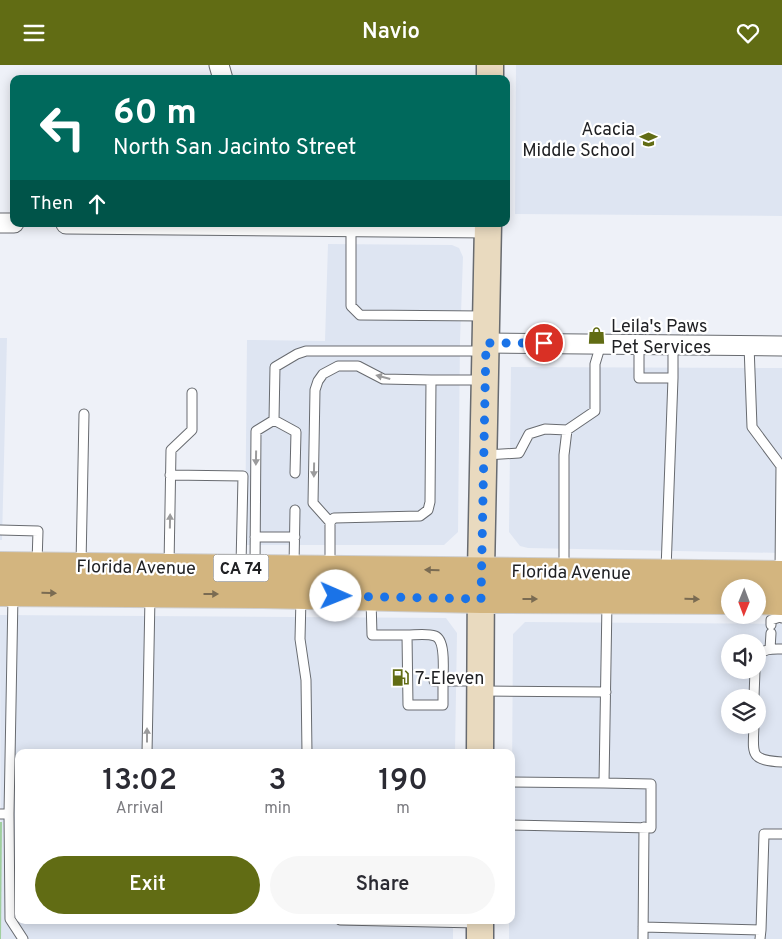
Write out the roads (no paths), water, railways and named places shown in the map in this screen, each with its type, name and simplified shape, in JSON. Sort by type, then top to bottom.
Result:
[{"type":"main road","points":[[480,749],[481,571],[488,227]]},
{"type":"main road","name":"Florida Avenue","points":[[0,566],[666,573],[776,605]]},
{"type":"main road","name":"Florida Avenue","points":[[6,592],[481,599],[721,600]]},
{"type":"street","points":[[486,347],[602,344],[782,346]]},
{"type":"lane","points":[[351,227],[351,306],[360,315],[486,316]]},
{"type":"lane","points":[[484,455],[519,453],[529,434],[545,429],[567,430],[595,411],[596,363],[602,344]]},
{"type":"lane","points":[[639,344],[639,378],[673,378]]},
{"type":"lane","points":[[666,573],[673,345]]},
{"type":"lane","points":[[749,345],[752,427],[781,466],[776,605],[770,649]]},
{"type":"lane","points":[[274,419],[275,367],[297,354],[306,351],[486,347]]},
{"type":"lane","points":[[330,569],[330,522],[313,503],[315,390],[323,374],[338,366],[358,366],[382,379],[485,381]]},
{"type":"lane","points":[[330,522],[340,516],[420,516],[428,510],[430,502],[431,380]]},
{"type":"lane","points":[[169,568],[171,450],[192,430],[192,393]]},
{"type":"lane","points":[[81,567],[84,414]]},
{"type":"lane","points":[[274,419],[296,432],[295,473]]},
{"type":"lane","points":[[248,568],[255,537],[256,431],[274,419]]},
{"type":"lane","points":[[564,572],[564,455],[567,430]]},
{"type":"lane","points":[[170,475],[243,476],[248,568]]},
{"type":"lane","points":[[294,569],[295,510]]},
{"type":"lane","points":[[0,530],[38,531],[37,566]]},
{"type":"lane","points":[[255,537],[294,537]]},
{"type":"lane","points":[[6,592],[4,814],[10,919],[23,939]]},
{"type":"lane","points":[[147,749],[150,594]]},
{"type":"lane","points":[[300,595],[300,639],[306,681],[307,749]]},
{"type":"lane","points":[[371,596],[372,635],[407,635],[434,635],[440,639],[442,645],[438,663],[438,681],[443,705],[408,705],[410,663],[407,635]]},
{"type":"lane","points":[[604,783],[607,599]]},
{"type":"lane","points":[[766,650],[782,649]]},
{"type":"lane","points":[[438,681],[481,686],[606,692]]},
{"type":"lane","points":[[754,734],[753,751],[757,757],[764,761],[782,762]]},
{"type":"lane","points":[[515,782],[651,784],[651,828],[515,825]]},
{"type":"lane","points":[[643,939],[644,827]]},
{"type":"lane","points":[[643,927],[761,934],[764,834],[782,834]]},
{"type":"lane","points":[[420,924],[480,927]]},
{"type":"place","name":"Acacia Middle School","points":[[649,139]]},
{"type":"place","name":"Leila's Paws Pet Services","points":[[597,336]]},
{"type":"place","name":"7-Eleven","points":[[401,678]]}]
